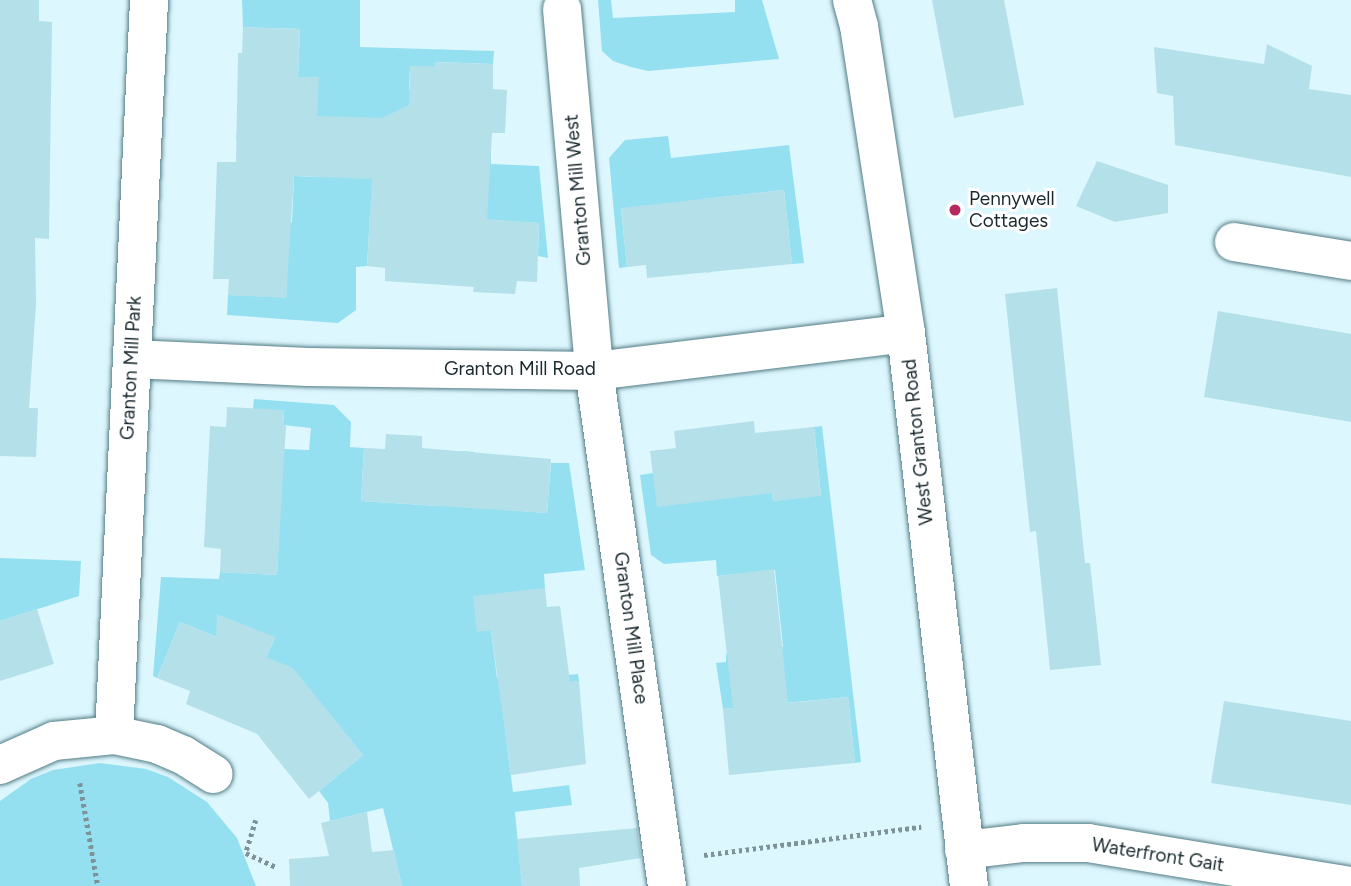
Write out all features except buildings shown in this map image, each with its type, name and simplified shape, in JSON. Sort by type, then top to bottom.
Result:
[{"type":"street","name":"Granton Mill Park","points":[[114,735],[149,0]]},
{"type":"street","name":"West Granton Road","points":[[852,0],[859,26],[906,332],[964,853]]},
{"type":"street","name":"Granton Mill West","points":[[562,9],[594,371]]},
{"type":"street","points":[[1234,242],[1351,261]]},
{"type":"street","name":"Granton Mill Road","points":[[132,359],[308,367],[594,371],[906,332]]},
{"type":"street","name":"Granton Mill Place","points":[[594,371],[665,873]]},
{"type":"street","points":[[0,765],[38,746],[72,737],[114,735],[157,744],[183,755],[214,774]]},
{"type":"street","name":"Waterfront Gait","points":[[964,853],[1024,843],[1088,843],[1351,886]]},
{"type":"path","points":[[72,737],[98,886]]},
{"type":"path","points":[[256,820],[246,853],[276,867]]},
{"type":"path","points":[[665,873],[964,853]]},
{"type":"shaded area","points":[[242,0],[360,0],[360,47],[494,51],[493,64],[435,62],[435,66],[410,66],[409,89],[491,153],[491,164],[539,166],[548,258],[538,256],[539,223],[370,213],[367,266],[356,267],[356,310],[338,323],[227,315],[228,295],[286,297],[289,234],[234,220],[292,222],[294,176],[318,177],[294,141],[236,139],[240,105],[318,77],[298,77],[300,29],[243,27]]},
{"type":"shaded area","points":[[598,0],[611,0],[613,18],[735,12],[735,0],[762,0],[779,59],[648,71],[631,67],[613,61],[602,51]]},
{"type":"shaded area","points":[[668,136],[671,158],[789,145],[804,263],[792,264],[784,190],[704,199],[711,272],[707,273],[706,259],[621,209],[627,267],[619,268],[609,158],[625,140]]},
{"type":"shaded area","points":[[254,399],[334,405],[351,422],[350,447],[364,448],[361,501],[438,506],[461,451],[474,452],[470,507],[547,513],[551,463],[569,463],[585,570],[544,574],[545,588],[477,631],[491,630],[497,678],[554,671],[555,676],[578,674],[579,681],[500,690],[513,792],[569,785],[572,805],[515,812],[522,886],[402,886],[383,808],[330,821],[328,803],[319,791],[363,755],[312,693],[266,657],[275,638],[246,649],[180,622],[157,678],[153,676],[161,577],[219,579],[220,572],[277,575],[283,449],[309,450],[311,428],[283,425],[284,411],[253,409]]},
{"type":"shaded area","points":[[729,424],[739,494],[772,491],[773,501],[821,495],[814,427],[822,426],[861,762],[855,763],[848,697],[723,709],[716,663],[726,662],[726,654],[783,647],[775,570],[717,576],[716,560],[664,564],[651,555],[640,475],[653,473],[731,440]]},
{"type":"shaded area","points":[[0,558],[81,561],[79,596],[0,621]]},
{"type":"shaded area","points":[[100,763],[146,769],[168,777],[207,802],[237,838],[256,886],[0,886],[0,801],[31,779],[53,770]]},
{"type":"place","name":"Pennywell Cottages","points":[[955,210]]}]
